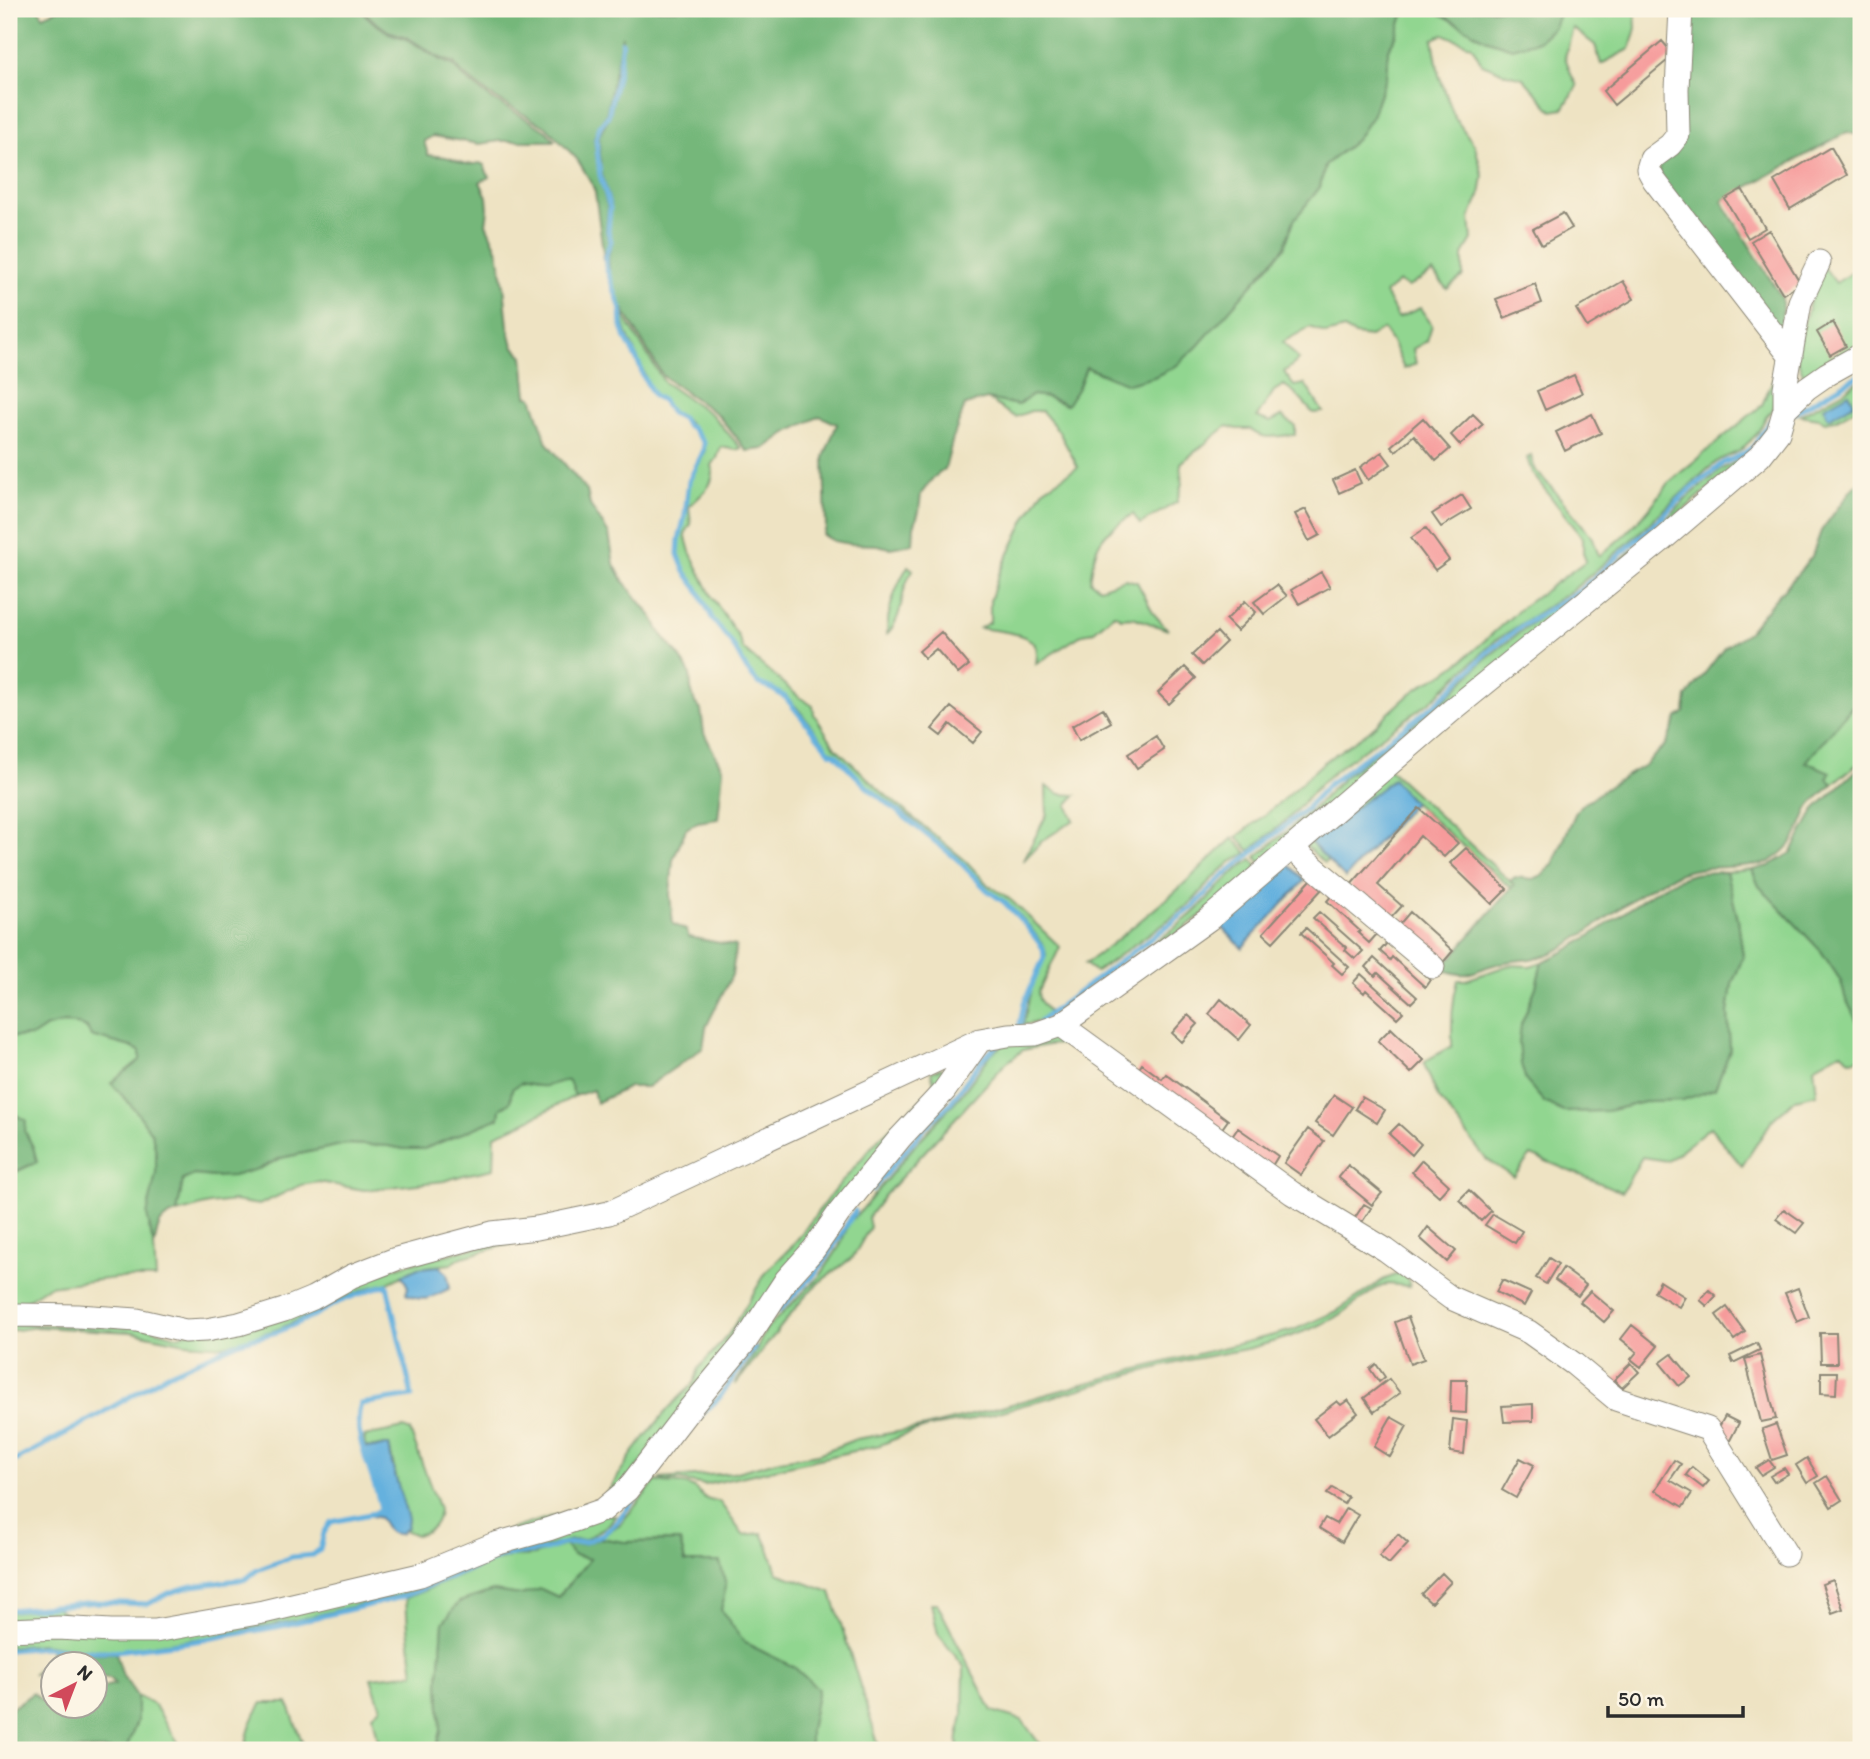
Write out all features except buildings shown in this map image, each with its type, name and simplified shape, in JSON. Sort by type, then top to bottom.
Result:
[{"type":"street","points":[[1681,9],[1678,135],[1670,145],[1651,159],[1647,169],[1791,357]]},
{"type":"street","points":[[9,1317],[78,1315],[137,1320],[185,1331],[239,1324],[303,1302],[352,1276],[396,1259],[492,1233],[548,1226],[609,1213],[979,1040],[1035,1034],[1061,1025],[1209,919],[1451,711],[1760,456],[1778,433],[1785,409],[1785,388],[1800,302],[1819,262]]},
{"type":"street","points":[[1785,409],[1807,387],[1861,355]]},
{"type":"street","points":[[1291,848],[1433,967]]},
{"type":"street","points":[[1061,1025],[1292,1193],[1386,1250],[1451,1298],[1529,1332],[1574,1364],[1616,1399],[1708,1429],[1786,1554]]},
{"type":"street","points":[[9,1630],[58,1628],[155,1631],[262,1612],[420,1574],[495,1545],[603,1510],[627,1490],[745,1342],[786,1280],[814,1249],[839,1213],[900,1138],[944,1091],[979,1040]]},
{"type":"green space","points":[[9,9],[39,9],[43,16],[59,9],[359,9],[389,33],[407,39],[453,65],[461,75],[490,98],[546,131],[555,141],[500,141],[479,144],[433,136],[424,141],[428,155],[446,157],[466,164],[484,165],[489,177],[480,182],[487,197],[486,224],[498,251],[508,326],[513,346],[523,356],[527,396],[532,397],[547,443],[587,491],[590,505],[609,534],[614,564],[624,582],[654,619],[659,631],[690,674],[691,689],[695,703],[701,710],[704,733],[723,770],[718,819],[698,822],[686,829],[673,860],[670,894],[673,924],[686,930],[689,937],[736,946],[732,975],[706,1027],[703,1048],[647,1087],[629,1087],[596,1103],[593,1090],[575,1096],[569,1081],[543,1086],[521,1083],[512,1089],[510,1102],[500,1109],[499,1118],[424,1149],[346,1144],[281,1158],[261,1168],[233,1176],[194,1175],[183,1180],[177,1213],[162,1221],[154,1247],[147,1215],[156,1173],[156,1152],[152,1134],[111,1083],[140,1060],[140,1051],[91,1036],[87,1028],[77,1024],[64,1023],[47,1027],[33,1036],[9,1037]]},
{"type":"green space","points":[[362,9],[1419,9],[1403,15],[1388,50],[1386,77],[1372,116],[1356,140],[1325,165],[1320,187],[1294,220],[1284,248],[1197,347],[1176,366],[1154,377],[1128,384],[1086,367],[1079,386],[1067,405],[1047,397],[1032,395],[1018,405],[987,399],[965,405],[945,469],[933,478],[921,494],[913,544],[890,548],[834,541],[823,535],[826,528],[824,457],[837,424],[820,416],[786,433],[764,449],[747,451],[718,415],[663,376],[621,306],[610,280],[608,256],[612,242],[608,231],[611,206],[601,171],[599,136],[610,115],[619,72],[622,36],[606,115],[594,138],[599,175],[608,209],[606,231],[609,242],[605,266],[595,192],[577,159],[546,127],[490,95],[462,73],[454,63],[438,57],[407,37],[388,31]]},
{"type":"green space","points":[[1419,9],[1432,9],[1485,39],[1512,48],[1538,41],[1554,27],[1561,9],[1635,9],[1636,28],[1630,49],[1601,64],[1595,45],[1573,28],[1565,57],[1577,86],[1563,109],[1552,111],[1523,78],[1482,64],[1472,46],[1444,34],[1433,39],[1439,75],[1455,118],[1475,146],[1483,176],[1480,196],[1470,217],[1472,240],[1463,255],[1463,276],[1447,289],[1433,272],[1408,287],[1399,282],[1385,293],[1398,318],[1420,308],[1432,325],[1427,341],[1413,349],[1416,364],[1404,369],[1383,329],[1370,337],[1355,335],[1344,329],[1326,334],[1310,327],[1283,342],[1299,360],[1284,372],[1294,386],[1305,384],[1323,412],[1313,413],[1284,385],[1274,391],[1257,417],[1270,422],[1282,416],[1295,426],[1295,435],[1266,437],[1250,429],[1227,426],[1181,463],[1182,483],[1177,502],[1140,524],[1133,514],[1106,534],[1097,548],[1090,581],[1100,588],[1125,579],[1137,582],[1154,614],[1168,630],[1133,617],[1121,618],[1114,614],[1093,632],[1083,634],[1036,664],[1036,647],[1027,638],[980,628],[990,622],[990,601],[999,574],[1026,518],[1044,489],[1078,467],[1058,430],[1042,411],[1031,411],[1015,417],[987,399],[1018,405],[1032,395],[1047,397],[1066,405],[1079,386],[1086,367],[1103,375],[1231,307],[1284,248],[1294,220],[1320,187],[1325,165],[1356,140],[1372,116],[1386,77],[1388,50],[1403,15]]},
{"type":"green space","points":[[1432,9],[1561,9],[1554,27],[1538,41],[1512,48],[1485,39]]},
{"type":"green space","points":[[1684,9],[1861,9],[1861,136],[1847,132],[1722,201],[1782,298],[1782,343],[1658,180],[1661,163],[1675,153]]},
{"type":"green space","points":[[1821,263],[1836,283],[1861,266],[1860,350],[1805,379],[1795,354]]},
{"type":"green space","points":[[622,313],[664,382],[712,415],[741,448],[736,450],[721,447],[712,465],[710,484],[689,507],[691,524],[685,534],[690,552],[712,597],[738,636],[743,649],[813,706],[814,714],[835,747],[882,792],[966,861],[988,885],[1013,902],[1060,947],[1038,993],[1049,1013],[1034,1023],[1023,1025],[1031,990],[1046,955],[1044,946],[1026,922],[957,858],[868,786],[830,750],[786,696],[758,682],[732,641],[713,620],[679,553],[690,481],[705,452],[705,443],[686,420],[672,412],[652,392],[629,338]]},
{"type":"green space","points":[[1780,363],[1773,410],[1757,434],[1740,451],[1719,460],[1574,589],[1495,641],[1431,701],[1342,765],[1321,783],[1289,818],[1250,851],[1237,837],[1324,762],[1369,731],[1411,693],[1464,659],[1521,608],[1586,561],[1583,538],[1532,473],[1527,458],[1531,456],[1534,469],[1593,538],[1599,556],[1653,505],[1667,484],[1762,405]]},
{"type":"green space","points":[[1861,379],[1861,405],[1835,420],[1825,422],[1800,415],[1841,393]]},
{"type":"green space","points":[[1745,457],[1264,866],[1256,857],[1312,810],[1343,778],[1442,703],[1485,659],[1533,622],[1573,598],[1609,571],[1687,498],[1722,469]]},
{"type":"green space","points":[[1861,480],[1861,698],[1806,762],[1830,772],[1827,778],[1833,784],[1810,806],[1787,849],[1764,864],[1698,869],[1664,880],[1586,933],[1547,955],[1497,964],[1465,974],[1441,969],[1514,885],[1510,881],[1515,877],[1533,879],[1543,875],[1553,864],[1580,806],[1645,765],[1666,744],[1677,718],[1685,712],[1687,697],[1724,648],[1748,632],[1801,570],[1812,556],[1821,531]]},
{"type":"green space","points":[[908,566],[913,570],[905,586],[897,619],[887,634],[893,599]]},
{"type":"green space","points":[[1860,698],[1861,761],[1833,784],[1827,778],[1830,773],[1805,762]]},
{"type":"green space","points":[[1861,766],[1861,1029],[1845,997],[1841,981],[1821,951],[1759,886],[1752,870],[1769,866],[1791,853],[1815,809]]},
{"type":"green space","points":[[1389,769],[1514,885],[1511,888],[1414,803],[1393,780],[1311,842],[1328,860],[1324,863],[1305,845]]},
{"type":"green space","points":[[1046,786],[1060,794],[1076,795],[1067,805],[1074,820],[1042,841],[1023,861],[1047,814]]},
{"type":"green space","points":[[1233,838],[1247,853],[1231,862],[1193,901],[1096,972],[1085,964],[1175,892]]},
{"type":"green space","points":[[1252,859],[1260,869],[1110,986],[1104,979],[1181,923]]},
{"type":"green space","points":[[1752,870],[1759,886],[1821,951],[1841,981],[1845,997],[1861,1029],[1861,1058],[1851,1060],[1841,1052],[1814,1067],[1817,1094],[1796,1099],[1773,1119],[1742,1166],[1710,1127],[1668,1161],[1642,1157],[1622,1192],[1531,1155],[1514,1177],[1486,1159],[1438,1097],[1424,1064],[1452,1046],[1453,1006],[1458,980],[1466,980],[1509,965],[1530,966],[1542,962],[1536,987],[1521,1025],[1563,1112],[1607,1111],[1649,1101],[1683,1100],[1730,1050],[1728,1013],[1732,984],[1743,957],[1738,919],[1726,872]]},
{"type":"green space","points":[[1726,872],[1738,919],[1743,957],[1732,984],[1728,1013],[1730,1050],[1715,1089],[1683,1100],[1649,1101],[1607,1111],[1563,1112],[1544,1102],[1526,1081],[1519,1042],[1521,1025],[1536,987],[1542,962],[1583,940],[1673,881],[1693,874]]},
{"type":"green space","points":[[64,1023],[80,1025],[91,1036],[140,1051],[140,1060],[112,1083],[152,1134],[156,1152],[156,1173],[149,1204],[149,1229],[154,1247],[156,1278],[115,1278],[49,1286],[26,1301],[15,1314],[9,1315],[9,1184],[12,1174],[37,1162],[33,1147],[17,1115],[9,1112],[9,1037],[33,1036],[47,1027]]},
{"type":"green space","points":[[1054,1034],[1075,1043],[1023,1050],[1005,1064],[884,1196],[868,1218],[870,1227],[853,1257],[817,1284],[802,1300],[735,1385],[766,1329],[820,1276],[839,1247],[850,1221],[961,1095],[992,1053],[1003,1045]]},
{"type":"green space","points":[[941,1068],[946,1072],[947,1080],[898,1133],[833,1213],[815,1240],[773,1287],[746,1333],[614,1497],[603,1506],[491,1542],[427,1567],[440,1557],[518,1527],[598,1502],[646,1436],[694,1383],[699,1368],[728,1335],[767,1271],[793,1245],[828,1198],[880,1137],[935,1087],[931,1072]]},
{"type":"green space","points":[[570,1081],[575,1096],[495,1135],[494,1169],[444,1181],[364,1190],[319,1182],[301,1185],[259,1205],[234,1201],[209,1204],[177,1213],[183,1180],[194,1175],[214,1177],[261,1168],[281,1158],[346,1144],[424,1149],[499,1118],[500,1109],[510,1101],[512,1088],[521,1083],[542,1085]]},
{"type":"green space","points":[[9,1112],[26,1120],[25,1132],[37,1162],[12,1173],[9,1184]]},
{"type":"green space","points":[[632,1211],[598,1228],[518,1242],[462,1257],[451,1264],[418,1268],[388,1283],[331,1303],[281,1328],[224,1346],[186,1343],[132,1332],[37,1327],[9,1331],[9,1324],[144,1327],[177,1336],[407,1264]]},
{"type":"green space","points":[[1398,1274],[1406,1275],[1410,1286],[1388,1284],[1377,1288],[1340,1315],[1316,1327],[1251,1348],[1188,1360],[967,1421],[929,1427],[880,1445],[705,1485],[659,1479],[733,1473],[780,1460],[818,1454],[856,1439],[921,1428],[1294,1330],[1337,1311],[1383,1280]]},
{"type":"green space","points":[[404,1428],[410,1431],[439,1509],[433,1526],[416,1535],[404,1530],[407,1527],[389,1445],[365,1447],[364,1436]]},
{"type":"green space","points":[[656,1481],[686,1485],[708,1500],[719,1501],[743,1535],[762,1533],[777,1573],[831,1592],[880,1750],[810,1750],[810,1730],[818,1689],[794,1667],[745,1643],[721,1610],[726,1585],[685,1562],[680,1541],[624,1542],[599,1538],[620,1524]]},
{"type":"green space","points":[[604,1513],[615,1516],[601,1530],[584,1540],[571,1540],[538,1549],[498,1555],[406,1593],[301,1619],[210,1637],[116,1650],[73,1649],[42,1644],[9,1647],[9,1633],[217,1623]]},
{"type":"green space","points":[[599,1538],[624,1542],[680,1541],[685,1562],[720,1562],[726,1585],[721,1610],[745,1643],[794,1667],[818,1689],[810,1730],[810,1750],[436,1750],[441,1731],[439,1678],[443,1623],[459,1602],[493,1591],[521,1595],[541,1589],[558,1597],[590,1559],[573,1555],[565,1545],[584,1544]]},
{"type":"green space","points":[[565,1545],[573,1555],[590,1559],[558,1597],[541,1589],[521,1595],[493,1591],[459,1602],[443,1623],[439,1678],[441,1731],[436,1750],[380,1750],[373,1715],[381,1708],[371,1678],[414,1673],[406,1598],[495,1561],[534,1555]]},
{"type":"green space","points":[[931,1603],[937,1603],[992,1711],[1022,1720],[1044,1750],[957,1750],[963,1716],[964,1667],[938,1634]]},
{"type":"green space","points":[[56,1607],[69,1616],[150,1628],[9,1627],[9,1612]]},
{"type":"green space","points":[[108,1653],[116,1653],[123,1676],[137,1696],[137,1721],[128,1750],[9,1750],[9,1710],[33,1693],[38,1697],[38,1720],[108,1720],[108,1686],[115,1684],[109,1678]]},
{"type":"green space","points":[[137,1696],[155,1706],[183,1750],[128,1750],[137,1721]]},
{"type":"green space","points":[[262,1703],[288,1703],[305,1750],[245,1750],[250,1725]]},
{"type":"water","points":[[1849,393],[1854,403],[1829,418],[1824,407]]},
{"type":"water","points":[[1393,779],[1414,803],[1345,878],[1310,842]]},
{"type":"water","points":[[1288,864],[1305,880],[1242,948],[1219,924]]},
{"type":"water","points":[[439,1266],[447,1273],[450,1288],[424,1299],[406,1294],[408,1287],[402,1275],[418,1268]]},
{"type":"water","points":[[389,1445],[408,1519],[407,1527],[400,1534],[390,1532],[380,1518],[372,1516],[381,1509],[363,1448]]},
{"type":"waterway","points":[[622,42],[608,116],[600,126],[596,139],[600,175],[610,208],[608,231],[611,241],[606,254],[606,267],[621,309],[626,339],[654,396],[662,400],[671,413],[682,418],[704,443],[703,452],[689,481],[679,540],[678,554],[685,572],[697,588],[713,620],[758,683],[785,697],[830,752],[867,787],[957,859],[987,890],[1004,902],[1043,948],[1044,957],[1024,1003],[1019,1029]]},
{"type":"waterway","points":[[1794,413],[1861,374]]},
{"type":"waterway","points":[[1040,1021],[1193,907],[1222,877],[1305,810],[1328,785],[1438,702],[1489,651],[1523,625],[1578,592],[1685,494],[1723,463],[1742,455],[1754,446],[1772,419]]},
{"type":"waterway","points":[[872,1190],[925,1127],[950,1103],[981,1061],[996,1046]]},
{"type":"waterway","points":[[778,1311],[813,1276],[855,1211]]},
{"type":"waterway","points":[[9,1464],[168,1374],[240,1342],[280,1331],[336,1303],[387,1285],[412,1396],[361,1404],[358,1416],[361,1442],[381,1509],[375,1513],[331,1522],[324,1533],[320,1549],[313,1555],[292,1557],[257,1570],[246,1579],[192,1586],[169,1593],[148,1604],[96,1602],[9,1610]]},
{"type":"waterway","points":[[689,1427],[719,1398],[754,1348]]},
{"type":"waterway","points":[[9,1650],[45,1647],[76,1651],[116,1651],[190,1642],[276,1627],[402,1597],[503,1556],[585,1542],[603,1534],[615,1524],[639,1493]]}]
